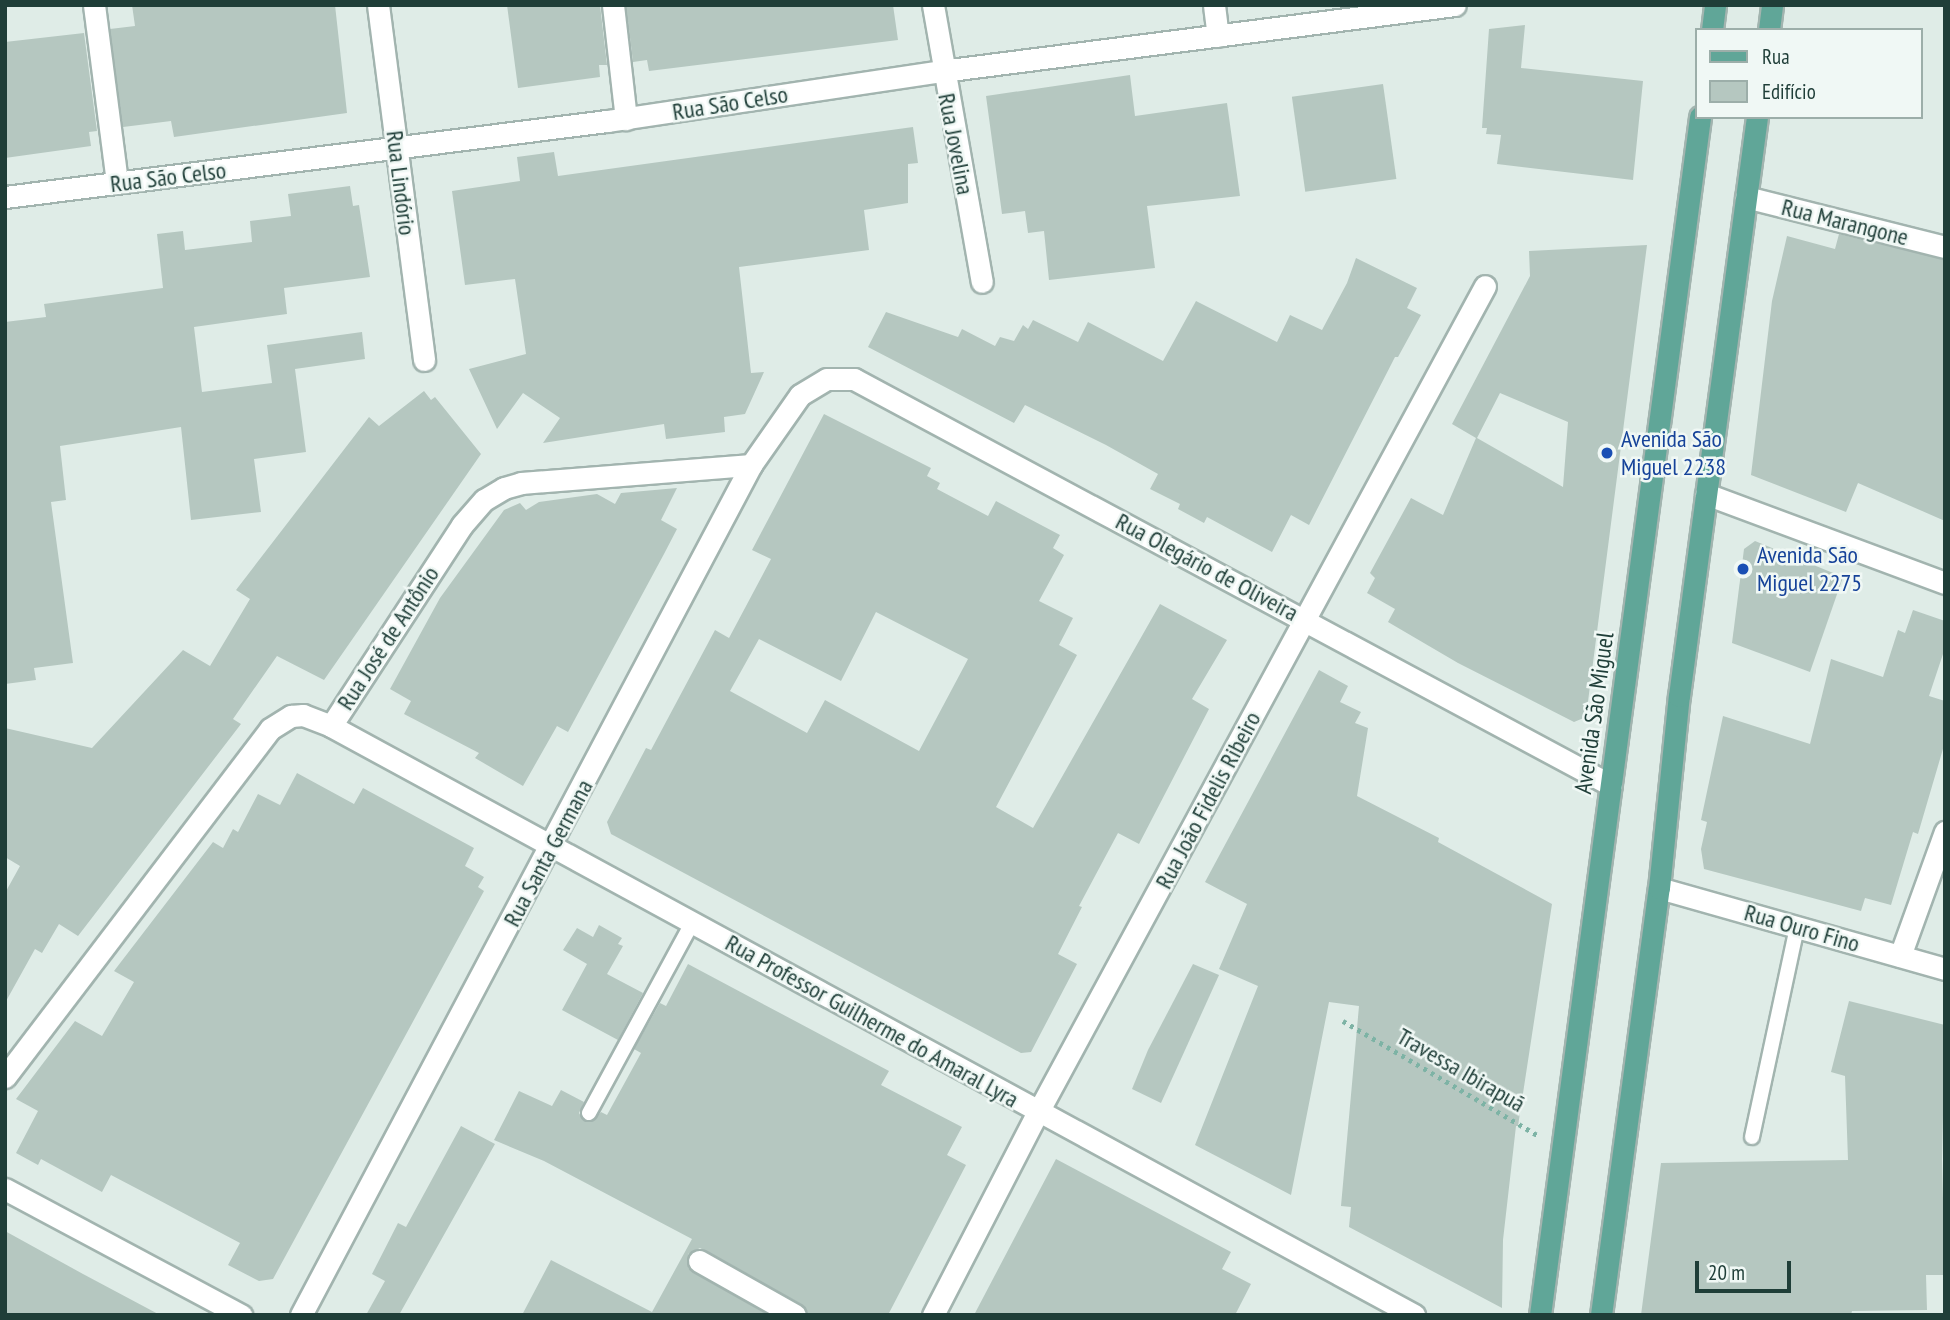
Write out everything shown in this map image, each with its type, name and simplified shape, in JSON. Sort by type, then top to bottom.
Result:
[{"type":"main road","points":[[1712,28],[1715,5]]},
{"type":"main road","points":[[1769,28],[1772,5]]},
{"type":"main road","name":"Avenida São Miguel","points":[[1539,1315],[1700,119]]},
{"type":"main road","points":[[1601,1315],[1659,888],[1679,696],[1757,119]]},
{"type":"street","points":[[94,5],[117,183]]},
{"type":"street","name":"Rua Lindório","points":[[378,5],[424,360]]},
{"type":"street","points":[[612,5],[626,119]]},
{"type":"street","name":"Rua Jovelina","points":[[933,5],[942,71],[982,282]]},
{"type":"street","points":[[1214,5],[1218,36]]},
{"type":"street","name":"Rua São Celso","points":[[5,197],[626,119],[942,71],[1454,5]]},
{"type":"street","name":"Rua Marangone","points":[[1746,197],[1945,247]]},
{"type":"street","name":"Rua João Fidelis Ribeiro","points":[[933,1315],[1038,1112],[1485,286]]},
{"type":"street","name":"Rua Olegário de Oliveira","points":[[800,395],[827,379],[853,379],[1611,785]]},
{"type":"street","name":"Rua Santa Germana","points":[[301,1315],[751,465],[800,395]]},
{"type":"street","name":"Rua José de Antônio","points":[[5,1077],[270,729],[291,716],[303,715],[331,726],[462,525],[484,500],[504,488],[521,483],[751,465]]},
{"type":"street","points":[[1706,494],[1945,583]]},
{"type":"street","name":"Rua Professor Guilherme do Amaral Lyra","points":[[331,726],[1413,1315]]},
{"type":"street","points":[[1899,956],[1945,832]]},
{"type":"street","name":"Rua Ouro Fino","points":[[1659,888],[1945,969]]},
{"type":"street","points":[[5,1189],[241,1315]]},
{"type":"street","points":[[699,1261],[795,1315]]},
{"type":"lane","points":[[589,1113],[692,923]]},
{"type":"lane","points":[[1752,1137],[1797,927]]},
{"type":"path","name":"Travessa Ibirapuã","points":[[1343,1021],[1560,1149]]},
{"type":"building","points":[[132,5],[335,5],[347,113],[174,137],[171,121],[123,127],[110,29],[135,26]]},
{"type":"building","points":[[507,5],[600,5],[607,65],[599,65],[600,77],[518,88]]},
{"type":"building","points":[[626,5],[893,5],[898,40],[649,71],[647,60],[633,62]]},
{"type":"building","points":[[1525,25],[1521,68],[1643,81],[1633,180],[1497,164],[1501,135],[1486,134],[1487,128],[1482,128],[1489,29]]},
{"type":"building","points":[[84,33],[97,131],[89,132],[91,146],[5,158],[5,42]]},
{"type":"building","points":[[1130,75],[1135,116],[1227,103],[1240,196],[1147,206],[1155,268],[1049,280],[1044,231],[1028,233],[1025,211],[1002,214],[986,96]]},
{"type":"building","points":[[1383,84],[1396,179],[1305,192],[1292,97]]},
{"type":"building","points":[[913,127],[918,163],[908,164],[908,203],[864,210],[869,250],[739,267],[751,373],[764,372],[745,414],[724,417],[725,432],[666,439],[664,424],[543,443],[560,418],[523,393],[497,429],[469,369],[526,354],[515,279],[465,285],[452,191],[520,181],[517,157],[554,152],[558,176]]},
{"type":"building","points":[[350,186],[353,206],[359,205],[370,277],[284,288],[287,314],[194,327],[202,392],[272,383],[267,345],[362,332],[365,359],[295,369],[306,452],[254,459],[261,512],[191,520],[181,427],[60,446],[66,500],[51,502],[73,663],[34,668],[36,680],[5,684],[5,322],[46,317],[44,304],[163,288],[157,234],[183,231],[185,250],[252,242],[250,221],[291,216],[288,194]]},
{"type":"building","points":[[1839,234],[1945,260],[1945,521],[1858,483],[1846,512],[1751,475],[1772,301],[1787,236],[1835,249]]},
{"type":"building","points":[[1647,245],[1586,717],[1574,722],[1458,663],[1388,622],[1395,609],[1367,593],[1375,578],[1370,573],[1411,498],[1443,515],[1476,438],[1452,424],[1530,276],[1529,251]],"holes":[[[1500,393],[1568,422],[1563,487],[1477,438]]]},
{"type":"building","points":[[1356,258],[1417,288],[1407,308],[1421,315],[1398,357],[1395,357],[1309,525],[1291,515],[1272,552],[1207,517],[1204,523],[1178,509],[1180,504],[1150,489],[1158,474],[1106,445],[1025,405],[1014,423],[868,347],[886,312],[958,337],[962,329],[995,346],[1000,337],[1014,341],[1023,325],[1028,329],[1033,320],[1078,342],[1088,322],[1163,361],[1196,301],[1277,342],[1290,315],[1322,330],[1347,283]]},
{"type":"building","points":[[424,391],[431,400],[435,397],[481,454],[324,680],[277,656],[233,719],[241,724],[78,936],[59,924],[42,953],[35,949],[5,1003],[5,893],[20,866],[5,857],[5,728],[92,748],[183,650],[210,666],[250,599],[236,590],[369,417],[379,426]]},
{"type":"building","points":[[824,414],[931,468],[927,476],[940,483],[937,489],[988,516],[996,501],[1060,535],[1053,548],[1064,555],[1039,601],[1073,618],[1059,645],[1077,655],[996,807],[1033,828],[1160,604],[1227,640],[1192,699],[1209,709],[1139,844],[1118,833],[1079,906],[1082,907],[1058,954],[1077,964],[1031,1052],[1021,1053],[611,834],[607,822],[646,748],[651,750],[715,630],[729,638],[771,559],[752,550]],"holes":[[[876,612],[968,659],[919,751],[825,700],[807,733],[730,691],[759,639],[841,681]]]},
{"type":"building","points":[[677,488],[661,520],[677,529],[568,732],[557,726],[523,786],[475,758],[479,753],[404,714],[411,701],[390,689],[440,598],[504,510],[520,503],[526,510],[539,502],[597,494],[615,504],[621,493]]},
{"type":"building","points":[[1755,541],[1843,577],[1810,672],[1732,643],[1744,549]]},
{"type":"building","points":[[1913,610],[1945,621],[1945,648],[1929,696],[1945,701],[1945,742],[1918,834],[1913,832],[1891,905],[1865,898],[1861,911],[1704,869],[1701,849],[1707,822],[1701,820],[1723,716],[1810,744],[1831,659],[1883,677],[1898,630],[1905,633]]},
{"type":"building","points":[[1319,670],[1348,686],[1340,702],[1361,712],[1355,723],[1368,728],[1357,796],[1439,838],[1438,842],[1552,904],[1516,1126],[1503,1240],[1502,1308],[1349,1227],[1351,1207],[1341,1206],[1359,1006],[1329,1002],[1291,1195],[1195,1145],[1258,986],[1219,969],[1247,904],[1205,882]]},
{"type":"building","points":[[297,773],[354,804],[363,788],[474,848],[465,866],[484,877],[478,887],[484,891],[273,1279],[259,1281],[228,1265],[240,1243],[153,1197],[111,1175],[102,1192],[41,1159],[38,1165],[16,1153],[38,1111],[16,1099],[75,1021],[102,1036],[134,982],[114,971],[213,842],[223,848],[233,829],[238,832],[258,794],[280,805]]},
{"type":"building","points":[[599,925],[622,938],[618,944],[623,946],[607,974],[643,993],[618,1040],[562,1010],[587,964],[563,950],[577,928],[593,937]]},
{"type":"building","points":[[688,964],[889,1071],[881,1085],[962,1127],[947,1155],[966,1165],[888,1315],[808,1315],[801,1304],[700,1248],[688,1254],[688,1268],[768,1315],[522,1315],[551,1260],[652,1312],[692,1239],[544,1161],[494,1140],[519,1091],[552,1106],[561,1090],[584,1102],[579,1113],[584,1121],[593,1121],[601,1112],[607,1115],[641,1053],[634,1049],[660,1003],[666,1006]]},
{"type":"building","points":[[1193,964],[1219,975],[1161,1103],[1132,1089],[1148,1050]]},
{"type":"building","points":[[1849,1001],[1945,1025],[1942,1160],[1945,1275],[1926,1275],[1927,1310],[1852,1311],[1851,1315],[1641,1315],[1661,1163],[1848,1160],[1845,1076],[1831,1072]]},
{"type":"building","points":[[461,1126],[495,1144],[399,1315],[366,1315],[385,1281],[372,1274],[398,1223],[406,1227]]},
{"type":"building","points":[[1056,1159],[1231,1252],[1222,1269],[1251,1284],[1235,1315],[974,1315]]},
{"type":"building","points":[[5,1231],[83,1274],[160,1315],[5,1315]]},
{"type":"place","name":"Avenida São Miguel 2238","points":[[1607,453]]},
{"type":"place","name":"Avenida São Miguel 2275","points":[[1743,569]]}]
